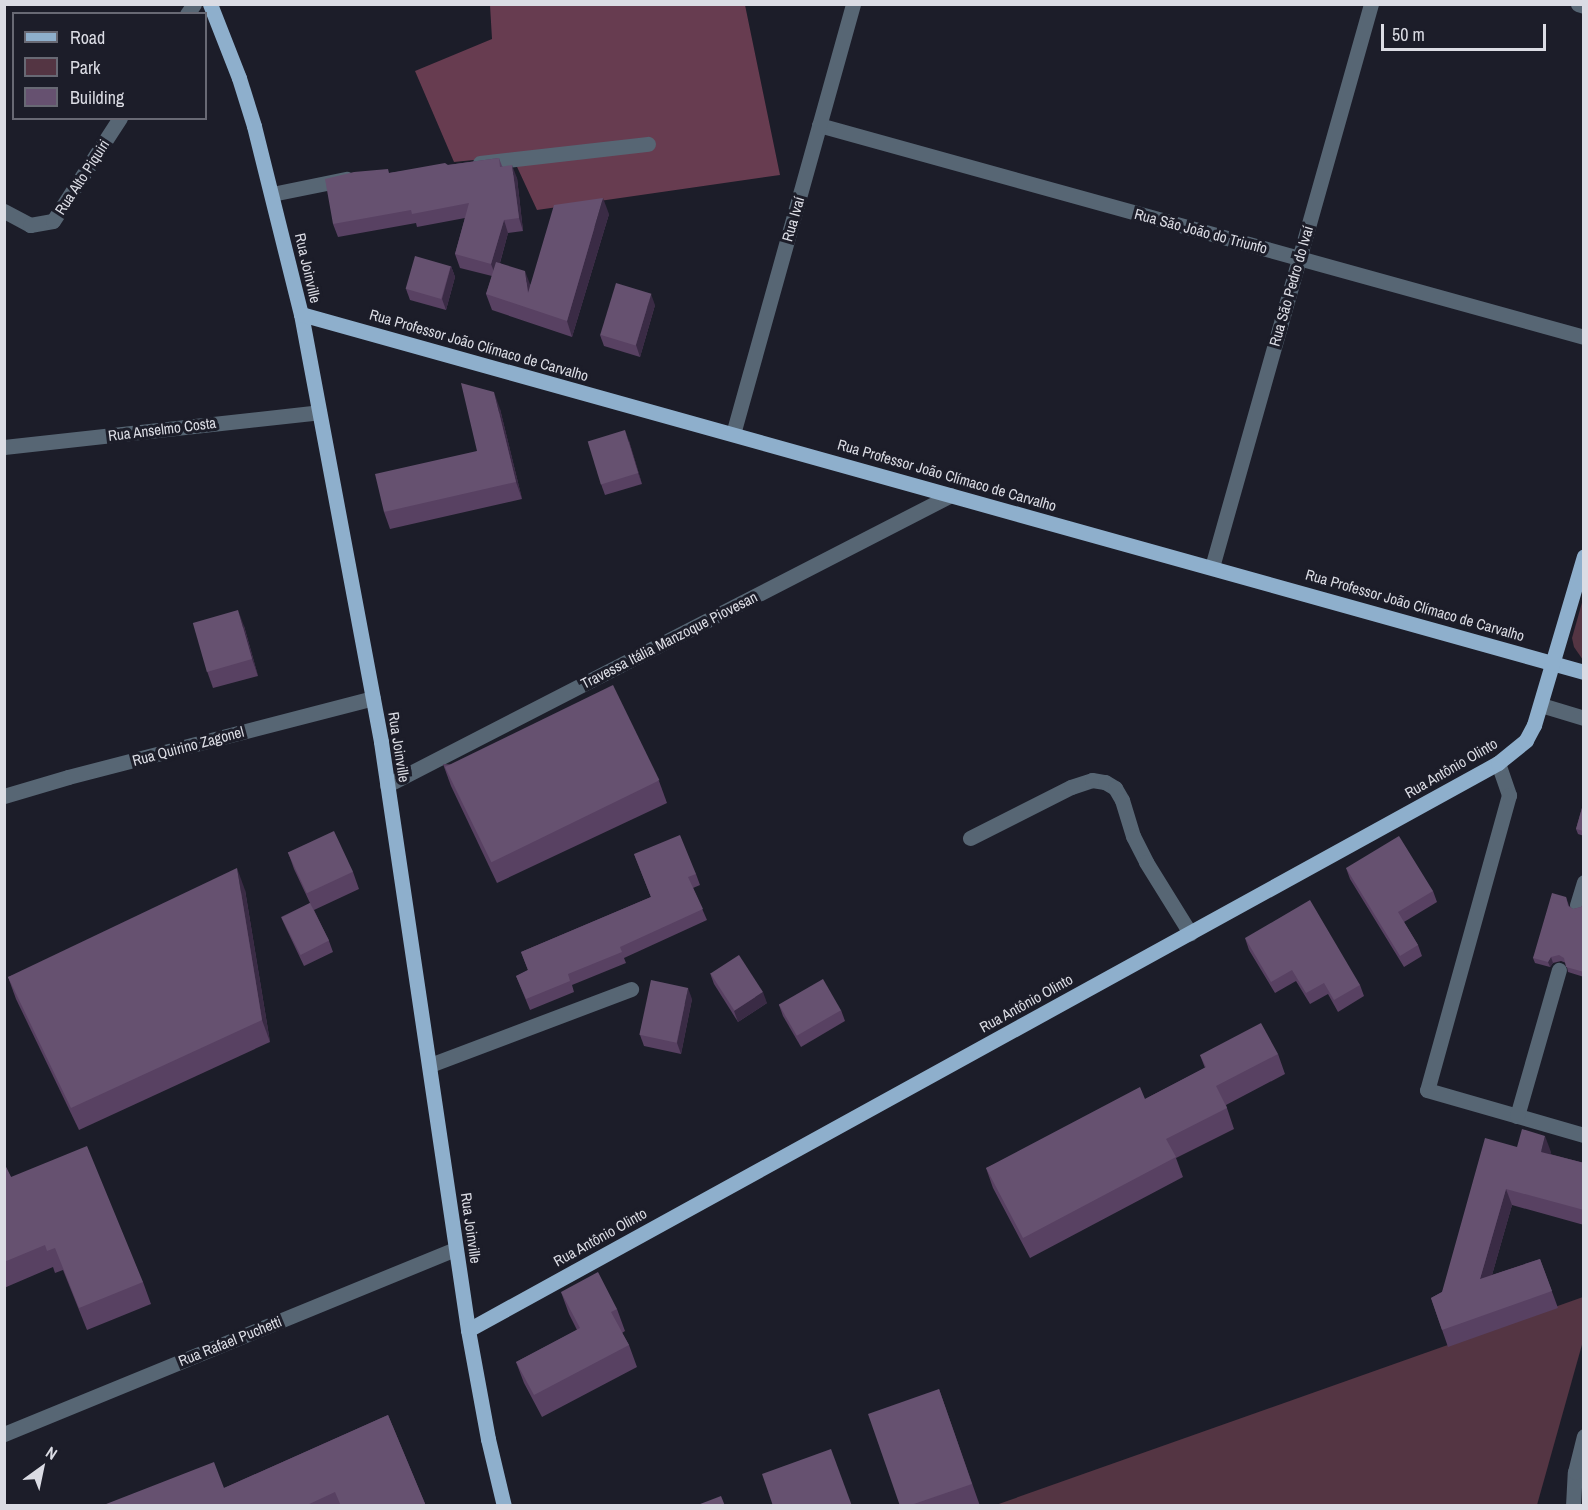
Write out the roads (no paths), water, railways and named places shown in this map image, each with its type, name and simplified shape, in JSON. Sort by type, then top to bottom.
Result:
[{"type":"main road","name":"Rua Joinville","points":[[210,4],[239,78],[272,194],[301,314],[373,698],[430,1065],[468,1330],[488,1439],[504,1506]]},
{"type":"main road","name":"Rua Professor João Clímaco de Carvalho","points":[[301,314],[1584,672]]},
{"type":"main road","name":"Rua Antônio Olinto","points":[[468,1330],[1498,764],[1526,740],[1541,705],[1584,556]]},
{"type":"street","name":"Rua Ivaí","points":[[733,434],[853,4]]},
{"type":"street","name":"Rua São Pedro do Ivaí","points":[[1212,567],[1371,4]]},
{"type":"street","points":[[1578,4],[1584,6]]},
{"type":"street","name":"Rua Alto Piquiri","points":[[4,210],[30,225],[52,221],[119,120]]},
{"type":"street","name":"Rua São João do Triunfo","points":[[819,125],[1584,337]]},
{"type":"street","points":[[462,165],[648,144]]},
{"type":"street","points":[[272,194],[357,176]]},
{"type":"street","name":"Rua Anselmo Costa","points":[[4,447],[319,412]]},
{"type":"street","name":"Travessa Itália Manzoque Piovesan","points":[[387,784],[951,495]]},
{"type":"street","name":"Rua Quirino Zagonel","points":[[4,796],[68,777],[373,698]]},
{"type":"street","points":[[1541,705],[1584,718]]},
{"type":"street","points":[[1498,764],[1509,795],[1427,1090],[1584,1134]]},
{"type":"street","points":[[970,838],[1071,787],[1092,780],[1105,782],[1114,788],[1122,800],[1133,836],[1146,862],[1190,933]]},
{"type":"street","points":[[1577,905],[1584,882]]},
{"type":"street","points":[[1517,1116],[1559,970]]},
{"type":"street","points":[[430,1065],[632,989]]},
{"type":"street","name":"Rua Rafael Puchetti","points":[[4,1434],[456,1249]]},
{"type":"street","points":[[1573,1506],[1575,1472],[1584,1436]]}]
